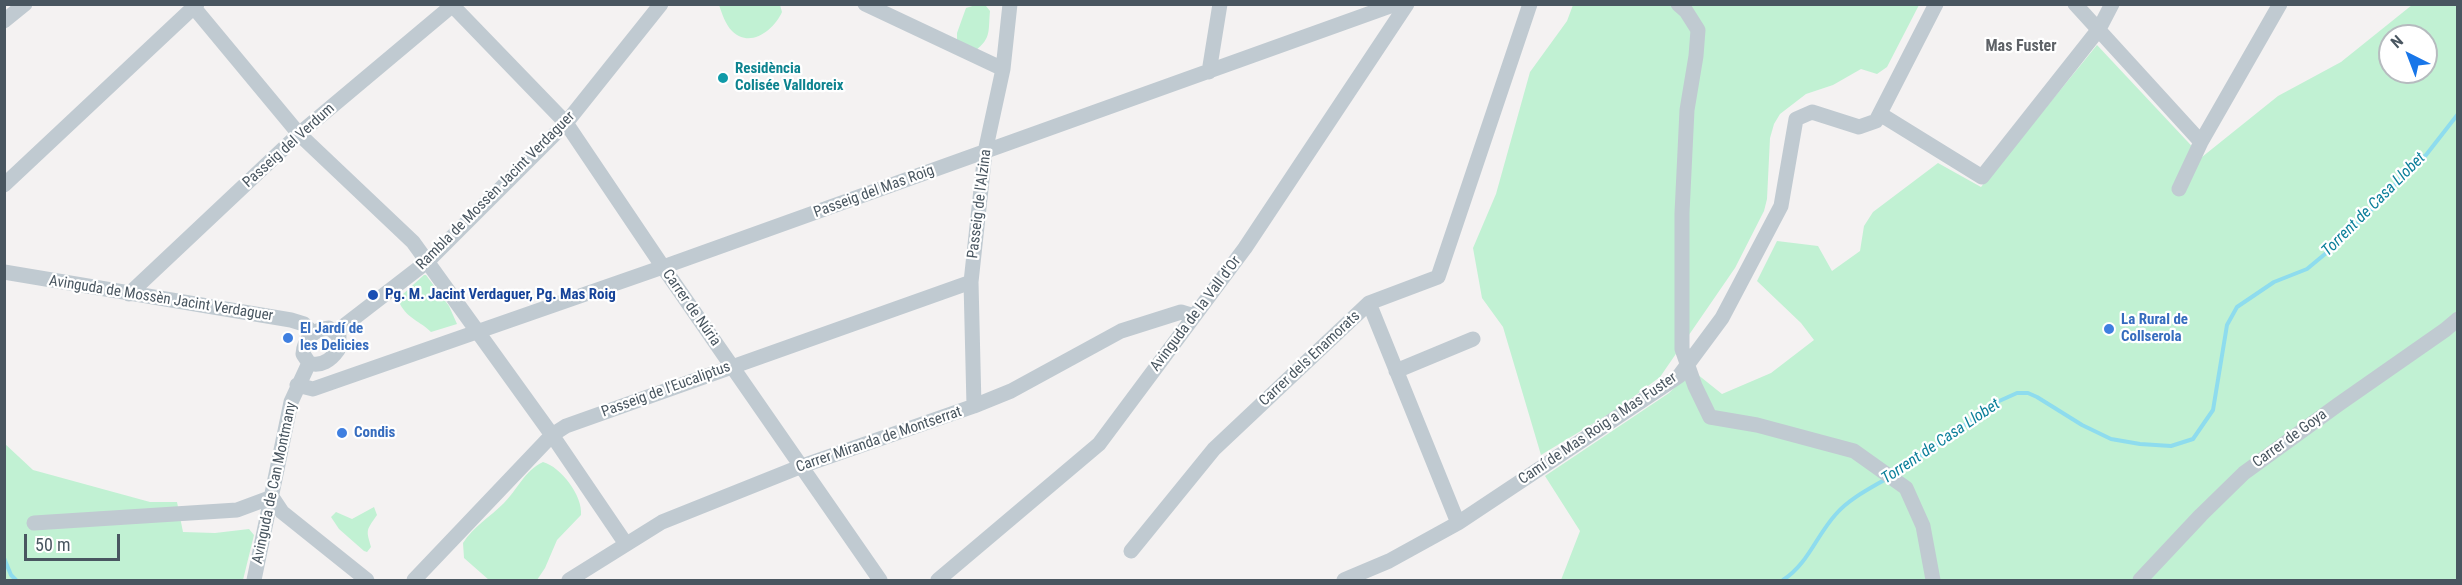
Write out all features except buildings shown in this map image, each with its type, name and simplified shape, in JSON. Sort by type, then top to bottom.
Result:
[{"type":"street","points":[[4,21],[25,4]]},
{"type":"street","name":"Rambla de Mossèn Jacint Verdaguer","points":[[336,332],[428,261],[566,123],[661,4]]},
{"type":"street","points":[[865,4],[1003,69]]},
{"type":"street","name":"Passeig de l'Alzina","points":[[974,406],[970,282],[985,152],[1003,69],[1010,4]]},
{"type":"street","points":[[1209,72],[1220,4]]},
{"type":"street","name":"Passeig del Mas Roig","points":[[297,385],[313,389],[663,267],[1396,4]]},
{"type":"street","name":"Avinguda de la Vall d'Or","points":[[938,580],[1099,444],[1245,248],[1407,4]]},
{"type":"street","name":"Carrer dels Enamorats","points":[[1131,551],[1214,449],[1369,303],[1438,277],[1530,4]]},
{"type":"street","points":[[1678,4],[1686,11],[1698,30],[1687,110],[1682,213],[1682,349],[1687,366],[1710,417],[1757,425],[1854,451],[1906,488],[1923,526],[1933,580]]},
{"type":"street","points":[[1936,4],[1880,114],[1982,177],[2099,29],[2112,4]]},
{"type":"street","points":[[2075,4],[2202,142]]},
{"type":"street","points":[[2179,189],[2202,142],[2280,4]]},
{"type":"street","name":"Carrer de Núria","points":[[453,5],[566,123],[880,580]]},
{"type":"street","name":"Passeig del Verdum","points":[[129,294],[299,134],[453,5]]},
{"type":"street","points":[[4,185],[194,6],[299,134],[413,242],[552,435],[626,544]]},
{"type":"street","name":"Camí de Mas Roig a Mas Fuster","points":[[1344,580],[1389,561],[1458,523],[1680,376],[1722,318],[1782,206],[1796,119],[1812,112],[1859,127],[1876,121],[1880,114]]},
{"type":"street","name":"Avinguda de Mossèn Jacint Verdaguer","points":[[4,272],[291,320],[304,324],[314,333]]},
{"type":"street","name":"Passeig de l'Eucaliptus","points":[[414,580],[552,435],[566,426],[970,282]]},
{"type":"street","points":[[1369,303],[1458,523]]},
{"type":"street","name":"Carrer Miranda de Montserrat","points":[[569,580],[662,522],[802,466],[974,406],[1011,390],[1120,331],[1181,312],[1194,316]]},
{"type":"street","name":"Carrer de Goya","points":[[2140,580],[2244,473],[2445,330],[2457,319]]},
{"type":"street","points":[[329,328],[336,332],[340,340],[335,354],[320,364],[309,363],[303,350],[308,339],[314,333],[329,328]]},
{"type":"street","points":[[1396,371],[1473,339]]},
{"type":"street","points":[[335,354],[347,368],[350,376]]},
{"type":"street","name":"Avinguda de Can Montmany","points":[[254,580],[289,412],[297,385],[309,363]]},
{"type":"street","points":[[34,523],[237,510],[272,497],[282,512],[367,580]]},
{"type":"green space","points":[[979,4],[986,6],[990,11],[989,29],[987,38],[975,51],[957,41],[957,33],[966,8]]},
{"type":"green space","points":[[719,5],[780,5],[782,12],[767,31],[754,38],[746,38],[732,31]]},
{"type":"green space","points":[[1573,5],[1919,5],[1887,67],[1877,74],[1861,69],[1833,85],[1806,94],[1780,114],[1770,138],[1767,199],[1764,211],[1735,268],[1660,377],[1617,409],[1541,455],[1503,327],[1482,298],[1473,248],[1496,194],[1530,72],[1567,21]]},
{"type":"green space","points":[[2412,5],[2457,5],[2457,580],[1561,580],[1580,531],[1545,476],[1669,393],[1692,370],[1722,394],[1771,373],[1814,340],[1801,323],[1757,281],[1777,241],[1818,246],[1832,271],[1860,251],[1864,226],[1873,212],[1938,163],[1981,187],[2097,45],[2202,157],[2278,96],[2341,62],[2378,32],[2378,84],[2438,84],[2438,24],[2388,24]]},
{"type":"green space","points":[[424,275],[449,306],[457,324],[431,332],[403,309],[400,304],[403,294]]},
{"type":"green space","points":[[4,443],[33,470],[150,502],[177,502],[183,532],[215,533],[249,529],[254,535],[243,580],[5,580]]},
{"type":"green space","points":[[543,462],[557,470],[570,483],[581,507],[581,515],[557,540],[537,580],[489,580],[464,558],[463,543],[509,498],[526,475]]},
{"type":"green space","points":[[374,507],[377,515],[368,530],[371,547],[367,552],[339,529],[331,517],[336,512],[352,519]]},
{"type":"waterway","name":"Torrent de Casa Llobet","points":[[1896,474],[1997,402],[2017,393],[2028,393],[2037,397],[2082,425],[2111,439],[2171,446],[2193,439],[2213,410],[2227,325],[2237,307],[2274,282],[2307,269],[2337,244],[2401,177],[2426,155],[2458,114]]},
{"type":"waterway","name":"Torrent de Casa Llobet","points":[[1783,580],[1799,566],[1829,522],[1841,509],[1886,479]]},
{"type":"waterway","points":[[4,558],[11,575],[16,580]]},
{"type":"place","name":"Residència Colisée Valldoreix","points":[[723,78]]},
{"type":"place","name":"Pg. M. Jacint Verdaguer, Pg. Mas Roig","points":[[373,295]]},
{"type":"place","name":"La Rural de Collserola","points":[[2109,329]]},
{"type":"place","name":"El Jardí de les Delicies","points":[[288,338]]},
{"type":"place","name":"Condis","points":[[342,433]]},
{"type":"district","name":"Mas Fuster","points":[[2021,47]]}]
